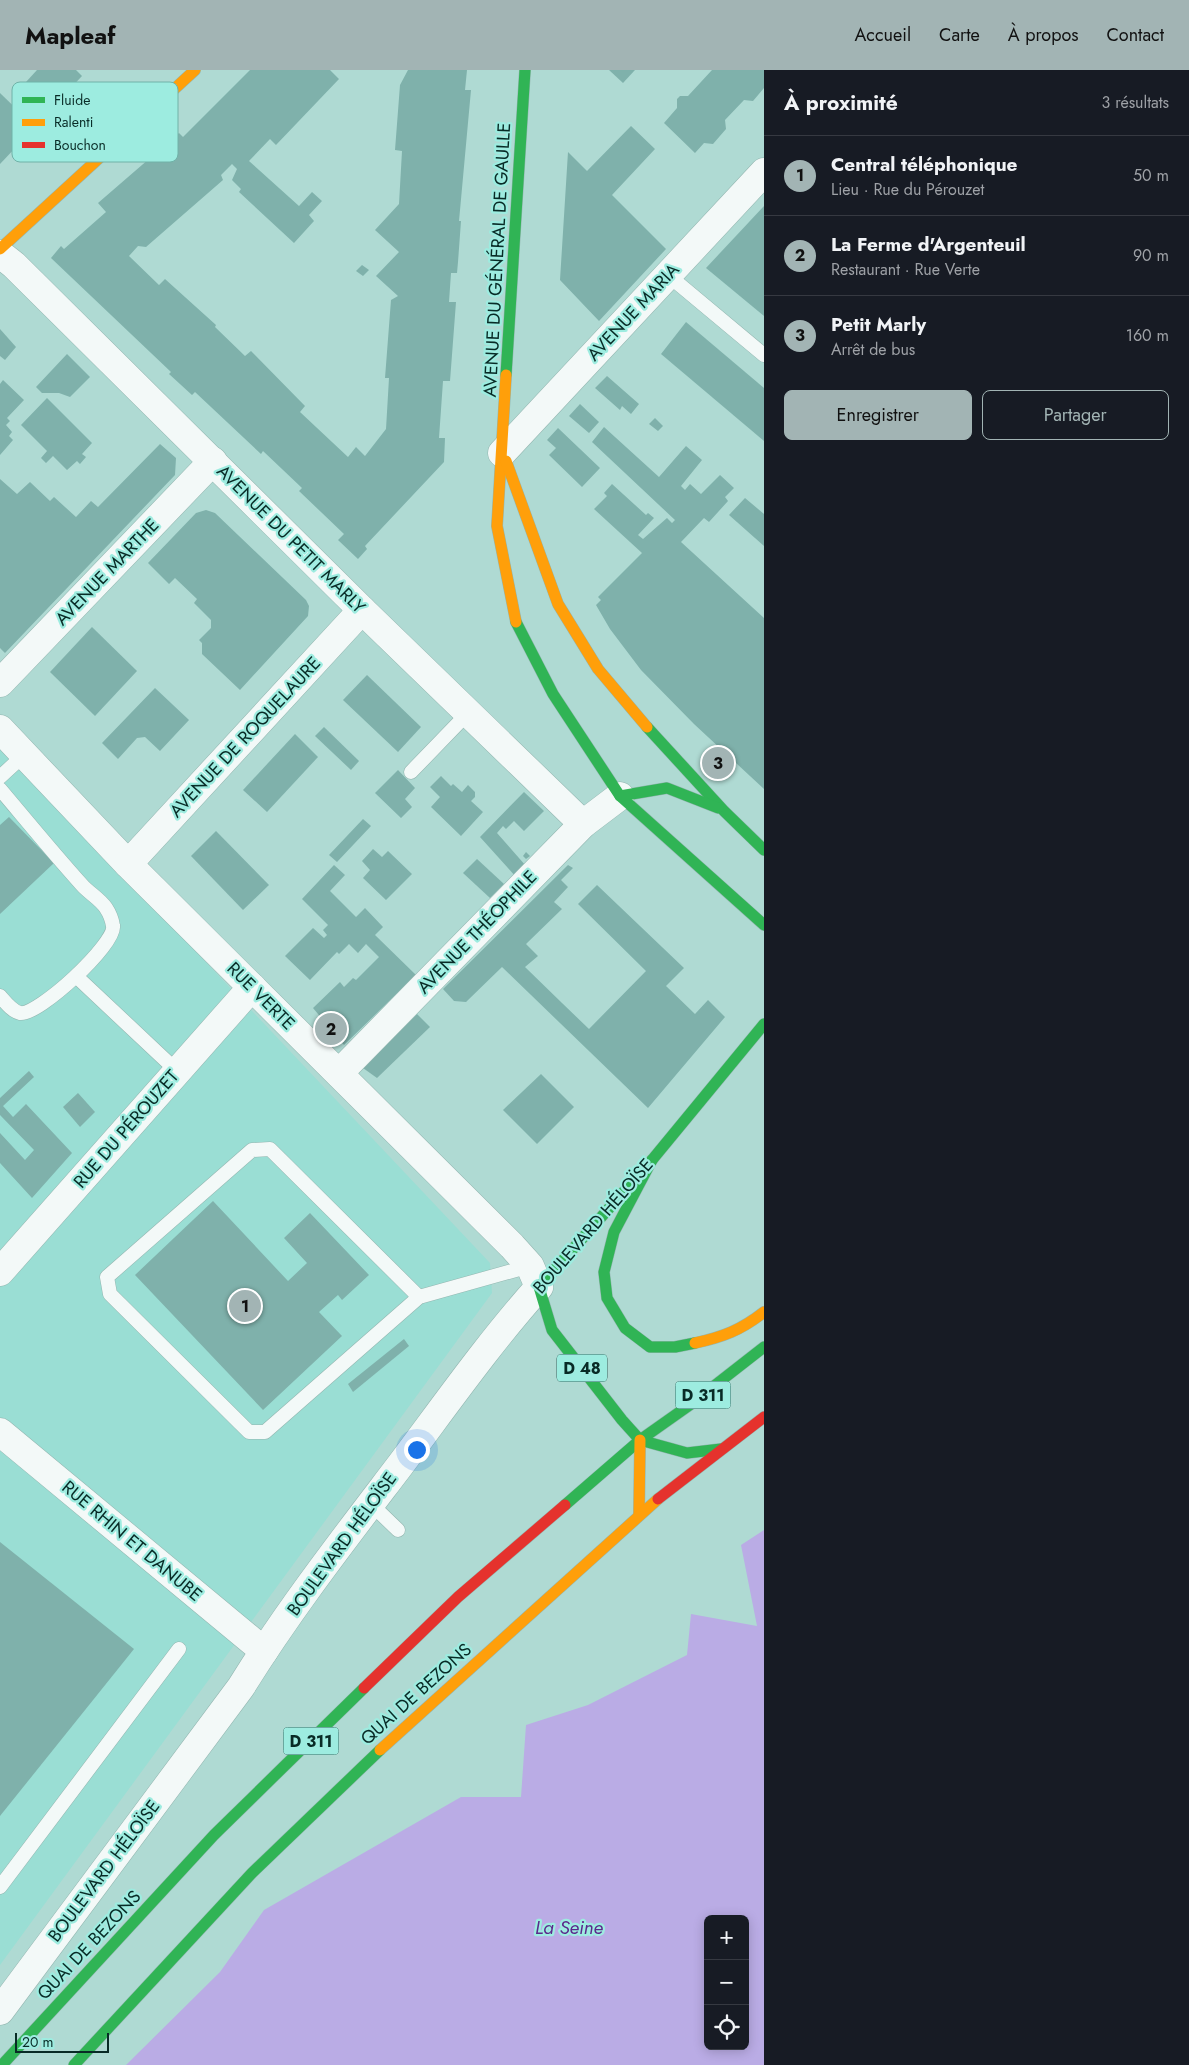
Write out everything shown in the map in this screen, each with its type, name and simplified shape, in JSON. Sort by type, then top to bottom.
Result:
[{"type":"main road","points":[[178,86],[195,70]]},
{"type":"main road","name":"AVENUE DU GÉNÉRAL DE GAULLE","points":[[525,70],[497,526],[516,623],[553,694],[620,796],[764,925]]},
{"type":"main road","points":[[0,249],[95,162]]},
{"type":"main road","name":"AVENUE DU GÉNÉRAL DE GAULLE","points":[[502,453],[558,604],[598,668],[648,728],[724,811],[764,850]]},
{"type":"main road","points":[[620,796],[641,790],[667,788],[724,811]]},
{"type":"main road","name":"BOULEVARD HÉLOÏSE","points":[[534,1277],[652,1160],[764,1024]]},
{"type":"main road","points":[[652,1160],[614,1232],[604,1272],[607,1298],[625,1328],[650,1347],[675,1347],[722,1337],[747,1325],[764,1312]]},
{"type":"main road","name":"D 48","points":[[534,1277],[552,1330],[622,1420],[640,1440]]},
{"type":"main road","name":"D 311","points":[[640,1440],[691,1404],[764,1347]]},
{"type":"main road","name":"QUAI DE BEZONS","points":[[74,2065],[252,1873],[399,1732],[669,1488],[764,1418]]},
{"type":"main road","points":[[640,1515],[640,1440],[686,1453],[722,1449]]},
{"type":"main road","name":"QUAI DE BEZONS","points":[[2,2065],[221,1828],[458,1598],[640,1440]]},
{"type":"street","name":"AVENUE MARIA","points":[[502,453],[764,172]]},
{"type":"street","name":"AVENUE DU PETIT MARLY","points":[[0,254],[14,264],[362,610],[583,824]]},
{"type":"street","name":"AVENUE MARTHE","points":[[0,682],[213,461]]},
{"type":"street","name":"AVENUE DE ROQUELAURE","points":[[128,864],[362,610]]},
{"type":"street","name":"RUE VERTE","points":[[0,729],[128,864],[512,1246],[534,1277]]},
{"type":"street","name":"AVENUE THÉOPHILE","points":[[339,1073],[583,824],[620,796]]},
{"type":"street","name":"RUE DU PÉROUZET","points":[[0,1272],[252,987]]},
{"type":"street","name":"BOULEVARD HÉLOÏSE","points":[[0,2011],[241,1687],[264,1651],[371,1504],[506,1324],[534,1277]]},
{"type":"street","name":"RUE RHIN ET DANUBE","points":[[0,1432],[264,1651]]},
{"type":"lane","points":[[668,276],[764,355]]},
{"type":"lane","points":[[411,772],[468,713]]},
{"type":"lane","points":[[0,777],[24,754]]},
{"type":"lane","points":[[0,790],[83,886],[105,907],[111,917],[114,928],[111,938],[77,977],[31,1012],[21,1013],[12,1009],[0,996]]},
{"type":"lane","points":[[77,977],[177,1072]]},
{"type":"lane","points":[[419,1297],[270,1149],[252,1150],[107,1277],[110,1294],[249,1432],[265,1432],[419,1297],[534,1277]]},
{"type":"lane","points":[[371,1504],[398,1530]]},
{"type":"lane","points":[[0,1887],[179,1649]]},
{"type":"shaded area","points":[[0,744],[490,1263],[492,1293],[0,1965]]},
{"type":"water","name":"La Seine","points":[[764,1530],[764,2065],[126,2065],[220,1972],[264,1910],[461,1797],[521,1797],[526,1725],[588,1705],[687,1655],[691,1614],[757,1626],[741,1545]]},
{"type":"building","points":[[37,70],[76,70],[82,76],[76,82],[26,82]]},
{"type":"building","points":[[250,70],[330,70],[339,79],[276,145],[270,139],[249,161],[299,206],[312,192],[322,201],[309,215],[314,221],[294,243],[239,192],[241,189],[232,180],[237,169],[232,164],[221,175],[223,180],[146,247],[138,246],[129,256],[159,285],[165,279],[216,325],[215,327],[245,356],[251,351],[305,406],[300,412],[348,457],[356,447],[365,456],[386,429],[389,378],[385,378],[391,300],[398,296],[376,276],[399,252],[375,230],[399,204],[402,151],[395,150],[400,85],[408,70],[467,70],[465,90],[471,90],[459,221],[461,221],[458,262],[457,273],[451,273],[449,302],[456,302],[450,381],[443,381],[439,438],[445,438],[444,462],[365,546],[367,549],[358,559],[338,540],[344,534],[299,491],[302,488],[263,451],[261,454],[195,392],[192,395],[169,374],[171,372],[51,258],[61,246],[64,249],[106,212],[98,203],[145,162],[178,162],[178,134],[183,137]]},
{"type":"building","points":[[609,70],[635,70],[623,83]]},
{"type":"building","points":[[712,70],[764,70],[764,88],[753,101],[744,100],[725,120],[726,129],[713,144],[704,143],[695,153],[664,123],[677,108],[677,99],[680,96],[688,96]]},
{"type":"building","points":[[0,93],[12,105],[12,151],[0,164]]},
{"type":"building","points":[[631,126],[655,149],[612,195],[666,249],[599,321],[560,280],[568,152],[587,171]]},
{"type":"building","points":[[764,206],[764,316],[706,268]]},
{"type":"building","points":[[362,265],[369,270],[363,276],[356,271]]},
{"type":"building","points":[[686,322],[764,388],[764,441],[661,354]]},
{"type":"building","points":[[0,329],[16,347],[5,360],[0,356]]},
{"type":"building","points":[[67,354],[90,377],[70,397],[59,393],[42,393],[36,387]]},
{"type":"building","points":[[607,376],[639,404],[631,414],[622,406],[620,410],[595,388]]},
{"type":"building","points":[[3,380],[24,400],[7,418],[10,421],[6,425],[12,432],[9,436],[13,440],[0,455],[0,384]]},
{"type":"building","points":[[47,398],[92,443],[82,454],[86,457],[80,464],[77,461],[67,470],[53,456],[46,463],[41,458],[47,451],[21,425]]},
{"type":"building","points":[[580,404],[599,422],[589,433],[569,416]]},
{"type":"building","points":[[655,418],[663,426],[658,431],[649,424]]},
{"type":"building","points":[[604,427],[659,477],[686,446],[702,460],[681,486],[685,490],[690,484],[701,494],[720,475],[734,488],[725,497],[728,501],[709,522],[704,518],[681,542],[764,618],[764,789],[694,724],[641,670],[610,629],[596,605],[601,600],[598,597],[642,553],[594,509],[607,496],[604,493],[612,484],[646,515],[648,513],[654,518],[638,535],[643,539],[667,518],[672,523],[675,520],[592,442]]},
{"type":"building","points":[[558,428],[600,468],[582,487],[549,455],[556,448],[547,440]]},
{"type":"building","points":[[160,444],[176,458],[175,475],[5,653],[0,648],[0,479],[17,494],[30,482],[50,501],[54,497],[76,517],[91,501],[98,507]]},
{"type":"building","points":[[745,498],[764,514],[764,546],[729,515]]},
{"type":"building","points":[[206,510],[215,513],[306,600],[309,606],[308,616],[240,690],[202,654],[202,643],[199,640],[211,628],[211,620],[194,603],[197,599],[175,578],[169,584],[148,563],[196,513]]},
{"type":"building","points":[[92,627],[137,671],[95,716],[50,672]]},
{"type":"building","points":[[367,675],[421,727],[398,752],[343,700]]},
{"type":"building","points":[[155,688],[189,720],[160,751],[145,737],[137,738],[118,759],[102,743]]},
{"type":"building","points":[[324,727],[359,761],[351,770],[315,736]]},
{"type":"building","points":[[295,734],[318,757],[267,812],[243,790]]},
{"type":"building","points":[[398,770],[415,788],[405,799],[412,807],[401,818],[375,793]]},
{"type":"building","points":[[441,776],[451,786],[453,784],[462,792],[468,785],[475,792],[475,797],[471,801],[483,812],[461,836],[431,807],[440,797],[430,787]]},
{"type":"building","points":[[524,792],[544,811],[524,831],[514,821],[506,829],[503,826],[497,833],[526,866],[516,877],[480,837]]},
{"type":"building","points":[[9,817],[54,863],[0,914],[0,825]]},
{"type":"building","points":[[363,819],[371,826],[337,862],[329,855]]},
{"type":"building","points":[[216,831],[269,885],[243,910],[191,856]]},
{"type":"building","points":[[373,849],[382,857],[388,851],[412,874],[386,900],[363,878],[370,870],[362,861]]},
{"type":"building","points":[[526,852],[530,856],[526,859],[523,856]]},
{"type":"building","points":[[477,859],[504,884],[490,898],[463,873]]},
{"type":"building","points":[[334,865],[345,875],[330,891],[356,917],[365,908],[383,927],[375,935],[416,975],[344,1045],[313,1008],[340,982],[344,987],[353,978],[356,980],[379,957],[366,944],[358,953],[349,944],[339,954],[337,952],[310,980],[285,956],[313,928],[324,938],[327,935],[323,930],[328,925],[302,899]]},
{"type":"building","points":[[568,865],[573,868],[561,880],[568,887],[554,902],[562,909],[526,944],[538,956],[525,967],[562,1003],[589,1029],[646,971],[578,904],[597,885],[684,968],[666,986],[695,1014],[708,1000],[725,1017],[648,1108],[502,967],[466,1002],[454,1001],[443,989]]},
{"type":"building","points":[[417,1014],[430,1027],[377,1078],[363,1068]]},
{"type":"building","points":[[29,1071],[34,1077],[3,1106],[13,1117],[26,1104],[72,1153],[32,1198],[0,1163],[0,1133],[25,1160],[34,1150],[0,1115],[0,1098]]},
{"type":"building","points":[[541,1074],[574,1107],[537,1144],[503,1110]]},
{"type":"building","points":[[78,1093],[95,1112],[80,1127],[63,1107]]},
{"type":"building","points":[[213,1201],[288,1281],[307,1263],[284,1238],[310,1213],[369,1275],[342,1300],[338,1295],[319,1312],[342,1336],[263,1410],[135,1275]]},
{"type":"building","points":[[404,1339],[409,1346],[353,1392],[348,1384]]},
{"type":"building","points":[[0,1542],[134,1649],[0,1816]]},
{"type":"traffic: fast","points":[[506,375],[525,70]]},
{"type":"traffic: fast","points":[[516,622],[553,694],[620,796],[764,925]]},
{"type":"traffic: fast","points":[[647,727],[724,811],[764,850]]},
{"type":"traffic: fast","points":[[620,796],[667,788],[718,808]]},
{"type":"traffic: fast","points":[[539,1287],[652,1160],[764,1024]]},
{"type":"traffic: fast","points":[[652,1160],[614,1232],[604,1272],[607,1298],[625,1328],[650,1347],[675,1347],[695,1343]]},
{"type":"traffic: fast","points":[[539,1287],[552,1330],[622,1420],[640,1440],[687,1453],[721,1449]]},
{"type":"traffic: fast","points":[[565,1505],[640,1440],[691,1404],[764,1347]]},
{"type":"traffic: fast","points":[[2,2065],[214,1835],[364,1688]]},
{"type":"traffic: fast","points":[[74,2065],[252,1873],[380,1750]]},
{"type":"traffic: slow","points":[[178,86],[195,70]]},
{"type":"traffic: slow","points":[[0,249],[95,162]]},
{"type":"traffic: slow","points":[[506,375],[497,526],[516,622]]},
{"type":"traffic: slow","points":[[506,461],[558,604],[598,669],[647,727]]},
{"type":"traffic: slow","points":[[695,1343],[731,1332],[764,1312]]},
{"type":"traffic: slow","points":[[639,1515],[640,1440]]},
{"type":"traffic: slow","points":[[380,1750],[658,1499]]},
{"type":"traffic: jam","points":[[658,1499],[764,1417]]},
{"type":"traffic: jam","points":[[364,1688],[458,1597],[565,1505]]},
{"type":"place","name":"Petit Marly","points":[[718,763]]},
{"type":"place","name":"La Ferme d'Argenteuil","points":[[331,1029]]},
{"type":"place","name":"Central téléphonique","points":[[245,1306]]}]
